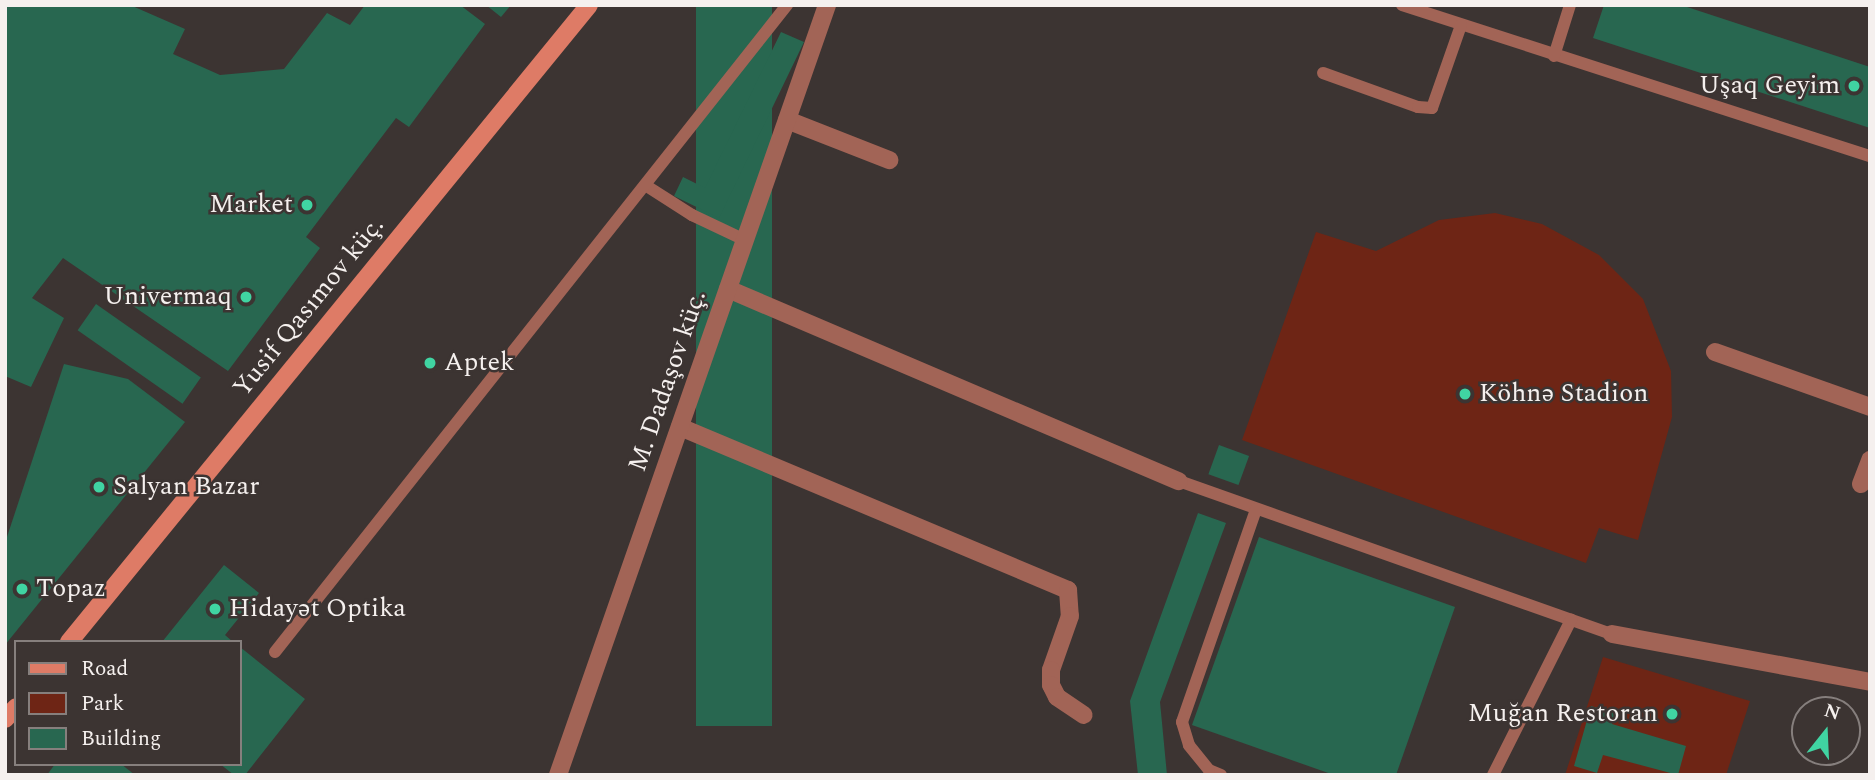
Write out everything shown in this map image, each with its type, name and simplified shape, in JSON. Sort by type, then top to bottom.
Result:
[{"type":"street","name":"Yusif Qasımov küç.","points":[[71,640],[589,5]]},
{"type":"street","name":"M. Dadaşov küç.","points":[[558,775],[827,5]]},
{"type":"street","points":[[787,120],[889,160]]},
{"type":"street","points":[[728,289],[1179,481]]},
{"type":"street","points":[[1715,352],[1870,407]]},
{"type":"street","points":[[680,427],[1068,590],[1070,616],[1051,670],[1051,685],[1057,697],[1084,715]]},
{"type":"street","points":[[1861,484],[1870,460]]},
{"type":"street","points":[[1612,634],[1870,682]]},
{"type":"lane","points":[[275,652],[787,5]]},
{"type":"lane","points":[[1402,5],[1870,156]]},
{"type":"lane","points":[[1554,56],[1570,5]]},
{"type":"lane","points":[[1323,73],[1418,107],[1432,107],[1461,25]]},
{"type":"lane","points":[[645,185],[692,215],[746,240]]},
{"type":"lane","points":[[1179,481],[1612,634]]},
{"type":"lane","points":[[1221,775],[1209,770],[1189,745],[1182,722],[1256,509]]},
{"type":"lane","points":[[1493,775],[1571,621]]},
{"type":"green space","name":"Köhnə Stadion","points":[[1495,213],[1542,224],[1599,255],[1643,299],[1671,371],[1672,417],[1638,540],[1599,528],[1586,563],[1242,440],[1316,232],[1376,251],[1439,220]]},
{"type":"green space","points":[[1603,657],[1750,701],[1726,775],[1565,775]]},
{"type":"building","points":[[5,5],[130,5],[185,29],[173,54],[220,75],[284,69],[327,13],[350,25],[365,5],[460,5],[485,24],[409,127],[396,118],[306,237],[320,248],[228,371],[63,258],[32,298],[64,318],[31,387],[5,376]]},
{"type":"building","points":[[486,5],[511,5],[501,17]]},
{"type":"building","points":[[696,5],[772,5],[772,726],[696,726]]},
{"type":"building","points":[[1604,5],[1681,5],[1870,67],[1870,128],[1593,38]]},
{"type":"building","points":[[781,32],[804,42],[719,218],[674,196],[683,177],[705,188]]},
{"type":"building","points":[[96,304],[201,377],[182,404],[78,330]]},
{"type":"building","points":[[64,364],[128,379],[185,422],[5,645],[5,543]]},
{"type":"building","points":[[1219,445],[1249,456],[1238,485],[1208,474]]},
{"type":"building","points":[[1198,513],[1226,523],[1160,702],[1167,775],[1138,775],[1130,701]]},
{"type":"building","points":[[1259,537],[1455,607],[1396,775],[1334,775],[1192,725]]},
{"type":"building","points":[[224,565],[259,593],[225,635],[231,640],[164,640]]},
{"type":"building","points":[[242,649],[305,699],[245,775],[234,775],[223,766],[242,766]]},
{"type":"building","points":[[1591,706],[1615,713],[1612,724],[1686,746],[1678,775],[1603,755],[1597,773],[1574,766]]},
{"type":"building","points":[[54,766],[124,766],[135,775],[47,775]]},
{"type":"place","name":"Uşaq Geyim","points":[[1854,86]]},
{"type":"place","name":"Market","points":[[307,205]]},
{"type":"place","name":"Univermaq","points":[[246,297]]},
{"type":"place","name":"Aptek","points":[[430,363]]},
{"type":"place","name":"Köhnə Stadion","points":[[1465,394]]},
{"type":"place","name":"Salyan Bazar","points":[[99,487]]},
{"type":"place","name":"Topaz","points":[[22,589]]},
{"type":"place","name":"Hidayət Optika","points":[[215,609]]},
{"type":"place","name":"Muğan Restoran","points":[[1672,714]]}]
